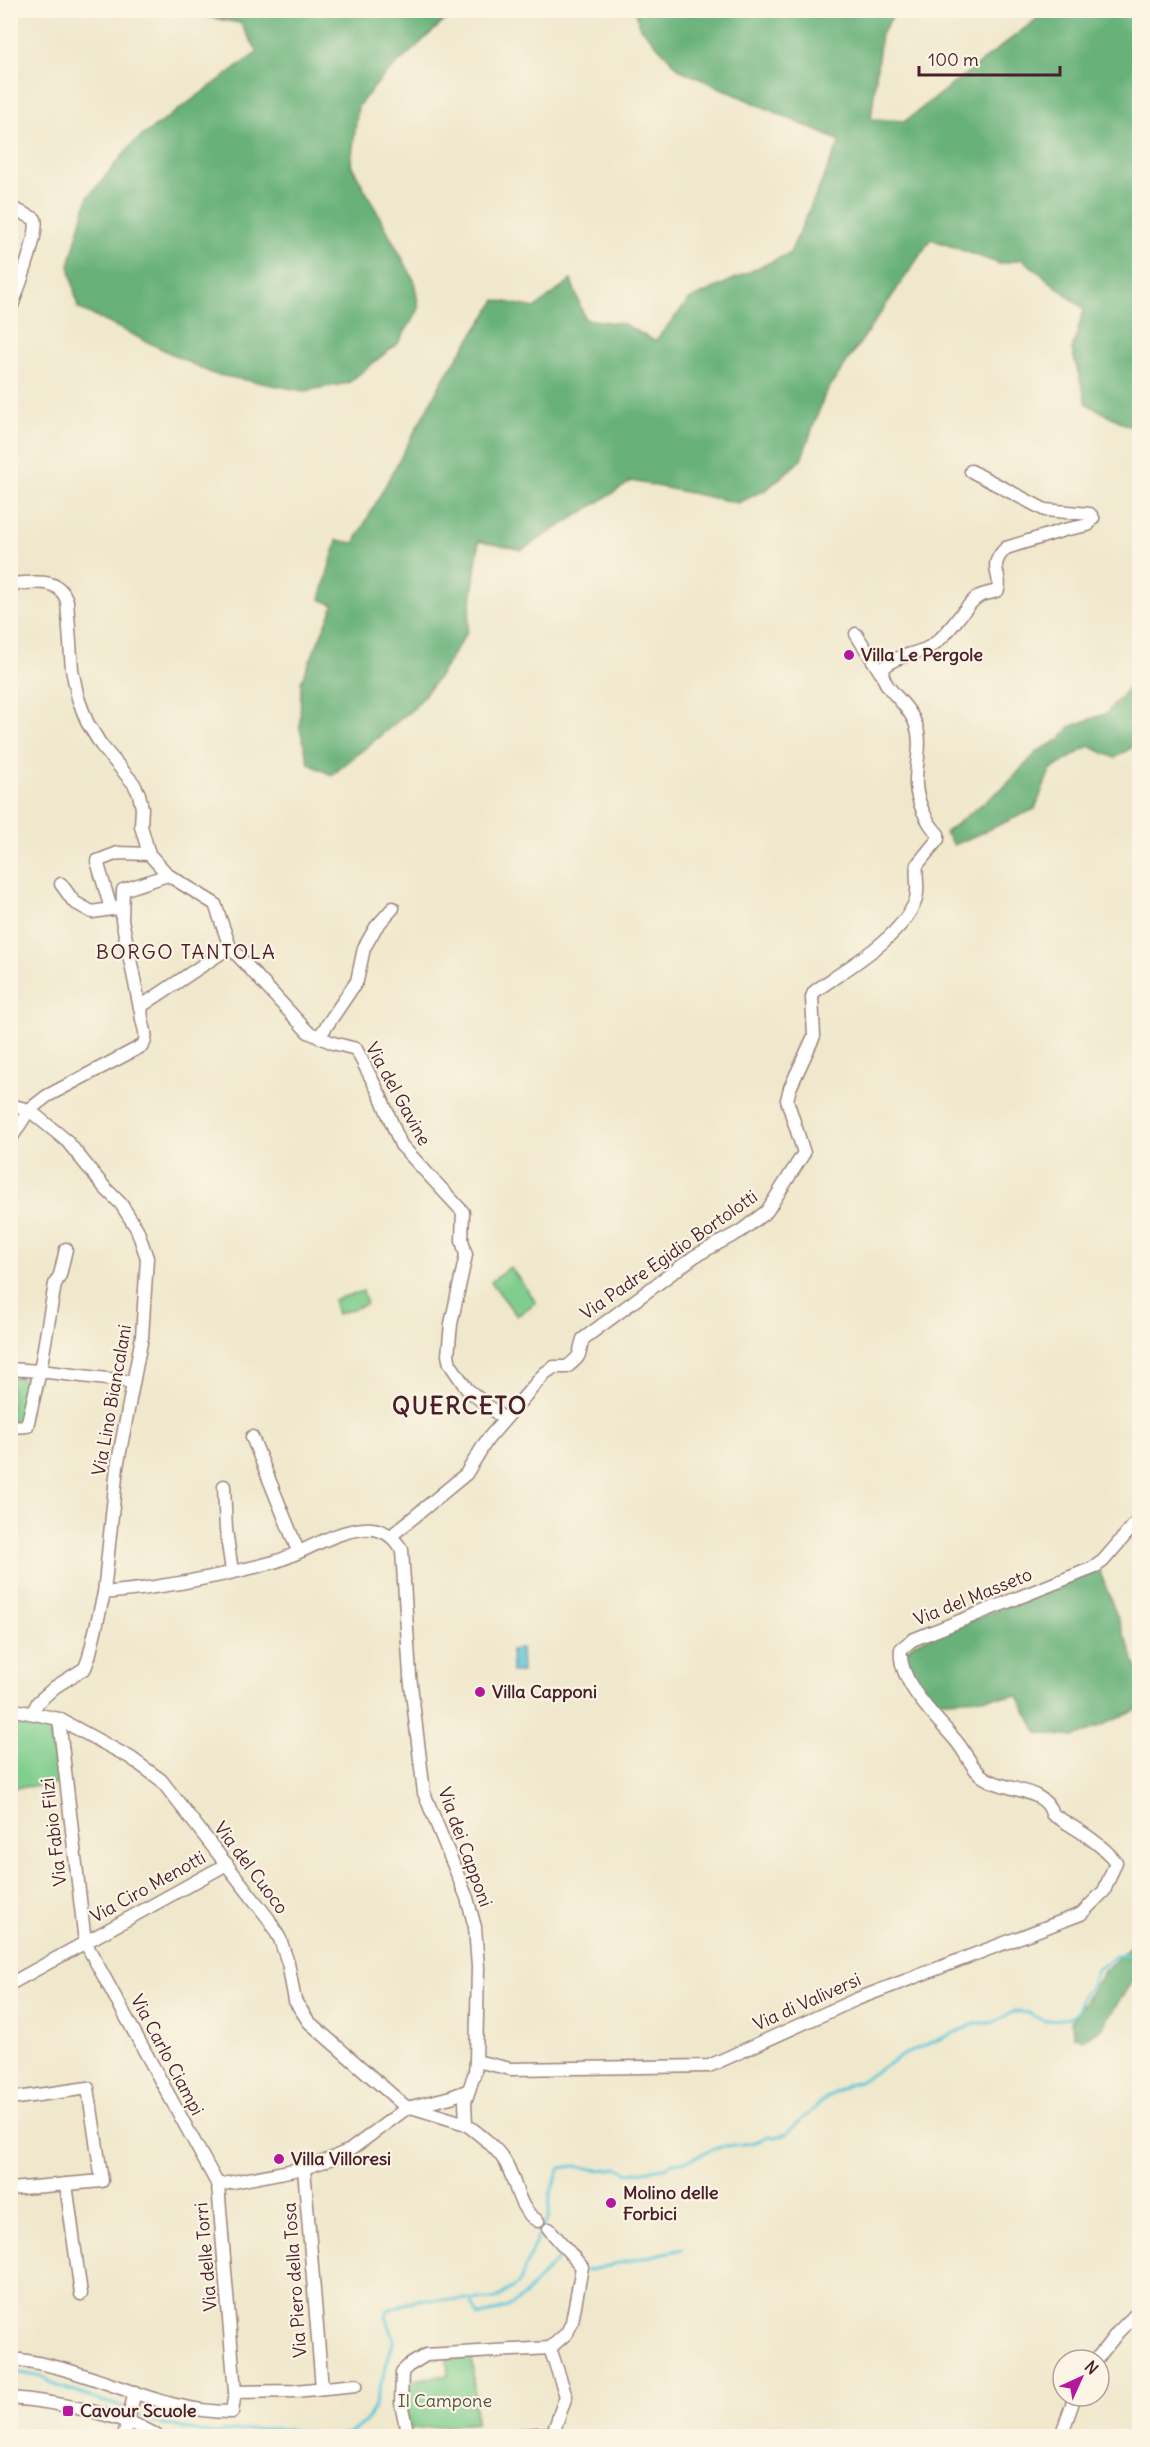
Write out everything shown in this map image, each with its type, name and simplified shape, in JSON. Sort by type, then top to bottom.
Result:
[{"type":"street","points":[[10,207],[37,222],[34,240],[10,311]]},
{"type":"street","points":[[856,634],[879,670],[882,671],[894,660],[932,646],[976,598],[998,590],[996,565],[1006,548],[1088,525],[1093,518],[1090,514],[1045,510],[971,471]]},
{"type":"street","points":[[10,584],[44,582],[60,588],[65,593],[68,601],[72,670],[78,698],[87,722],[101,745],[134,784],[142,808],[141,826],[149,854],[168,875],[215,904],[230,947],[140,1008]]},
{"type":"street","name":"Via Padre Egidio Bortolotti","points":[[391,1536],[466,1474],[504,1419],[545,1373],[554,1367],[567,1367],[576,1360],[581,1354],[583,1339],[695,1256],[741,1231],[767,1211],[804,1153],[787,1100],[790,1088],[814,1036],[812,997],[814,992],[884,940],[905,919],[916,898],[917,865],[938,839],[938,834],[928,823],[917,790],[920,745],[916,724],[901,700],[883,681],[882,671]]},
{"type":"street","points":[[10,1140],[29,1110],[47,1096],[146,1042],[122,920],[97,861],[118,852],[149,854]]},
{"type":"street","points":[[116,908],[123,890],[168,875]]},
{"type":"street","points":[[61,884],[75,902],[92,912],[116,908]]},
{"type":"street","points":[[320,1037],[357,981],[363,948],[376,927],[393,908]]},
{"type":"street","name":"Via del Gavine","points":[[230,947],[264,982],[289,1014],[308,1032],[356,1049],[402,1145],[463,1212],[462,1240],[466,1255],[451,1324],[448,1355],[450,1364],[467,1389],[504,1419]]},
{"type":"street","points":[[10,1105],[29,1110]]},
{"type":"street","name":"Via Lino Biancalani","points":[[29,1110],[67,1142],[105,1188],[122,1204],[137,1229],[147,1258],[146,1303],[142,1337],[117,1467],[104,1593],[85,1668],[55,1686],[39,1702],[33,1712]]},
{"type":"street","points":[[10,1427],[27,1426],[40,1371],[55,1284],[60,1275],[66,1249]]},
{"type":"street","points":[[10,1369],[132,1382]]},
{"type":"street","points":[[252,1437],[298,1551]]},
{"type":"street","points":[[224,1486],[226,1530],[232,1572]]},
{"type":"street","name":"Via del Masseto","points":[[1117,1863],[1099,1845],[1052,1814],[1046,1802],[980,1775],[956,1741],[935,1719],[901,1667],[900,1658],[901,1649],[912,1640],[1094,1568],[1103,1561],[1140,1518]]},
{"type":"street","points":[[104,1593],[134,1590],[232,1572],[277,1561],[298,1551],[364,1528],[380,1530],[391,1536]]},
{"type":"street","name":"Via dei Capponi","points":[[391,1536],[402,1550],[410,1676],[424,1793],[462,1887],[475,1927],[478,1966],[476,2061],[467,2096],[466,2124]]},
{"type":"street","name":"Via del Cuoco","points":[[10,1709],[59,1719],[131,1758],[160,1780],[268,1918],[280,1939],[288,1963],[295,2001],[309,2022],[408,2107]]},
{"type":"street","name":"Via Fabio Filzi","points":[[59,1719],[85,1942]]},
{"type":"street","name":"Via di Valiversi","points":[[476,2061],[511,2069],[709,2066],[857,1999],[1073,1919],[1099,1898],[1117,1863]]},
{"type":"street","name":"Via Ciro Menotti","points":[[10,1984],[227,1864]]},
{"type":"street","name":"Via Carlo Ciampi","points":[[85,1942],[218,2185]]},
{"type":"street","points":[[10,2099],[88,2088],[102,2181],[10,2189]]},
{"type":"street","name":"Via delle Torri","points":[[235,2392],[218,2185],[304,2168],[350,2150],[408,2107],[451,2097],[467,2096]]},
{"type":"street","points":[[408,2107],[466,2124],[485,2139],[504,2160],[522,2204],[530,2217],[538,2221]]},
{"type":"street","name":"Via Piero della Tosa","points":[[304,2168],[322,2388]]},
{"type":"street","points":[[66,2184],[81,2294]]},
{"type":"street","points":[[408,2436],[401,2403],[402,2372],[408,2366],[426,2355],[550,2348],[567,2333],[572,2322],[582,2267],[549,2229]]},
{"type":"street","points":[[1105,2348],[1140,2310]]},
{"type":"street","points":[[508,2436],[553,2435],[566,2396],[550,2348]]},
{"type":"street","points":[[10,2359],[54,2368],[134,2396],[225,2412],[232,2412],[235,2392],[295,2391],[356,2385]]},
{"type":"street","points":[[124,2436],[134,2396]]},
{"type":"street","points":[[10,2398],[70,2406],[128,2418],[154,2434]]},
{"type":"street","points":[[1061,2436],[1071,2408]]},
{"type":"green space","points":[[174,11],[455,11],[382,78],[358,106],[351,164],[414,280],[419,309],[398,343],[348,383],[304,391],[213,374],[78,308],[69,265],[88,197],[134,142],[258,52],[240,23]]},
{"type":"green space","points":[[635,11],[896,11],[881,34],[871,119],[905,121],[1047,11],[1139,11],[1139,429],[1138,431],[1087,404],[1072,350],[1084,309],[1022,259],[1000,264],[931,239],[825,394],[801,460],[767,489],[738,503],[632,481],[522,550],[479,541],[467,632],[438,678],[414,708],[332,775],[309,764],[300,729],[301,682],[334,605],[320,599],[337,540],[354,543],[445,376],[496,300],[535,308],[571,280],[585,319],[624,324],[655,341],[689,300],[790,253],[840,141],[680,70],[640,27]]},
{"type":"green space","points":[[1139,678],[1139,743],[1115,758],[1089,746],[1050,770],[1035,809],[954,845],[945,833],[1005,786],[1038,751],[1059,740],[1070,727],[1107,713]]},
{"type":"green space","points":[[510,1267],[536,1302],[517,1316],[491,1282]]},
{"type":"green space","points":[[363,1291],[367,1304],[337,1314],[333,1300]]},
{"type":"green space","points":[[11,1377],[37,1380],[25,1424],[11,1423]]},
{"type":"green space","points":[[1099,1569],[1139,1674],[1139,1709],[1075,1737],[1038,1733],[1018,1696],[927,1701],[905,1665],[904,1653],[914,1643]]},
{"type":"green space","points":[[10,1714],[44,1724],[54,1733],[51,1736],[59,1784],[11,1788]]},
{"type":"green space","points":[[1139,1939],[1139,1970],[1102,2028],[1083,2040],[1074,2036],[1071,2022],[1105,1970]]},
{"type":"green space","name":"Il Campone","points":[[472,2357],[476,2423],[410,2429],[407,2381],[448,2375],[447,2359]]},
{"type":"water","points":[[521,1649],[522,1672],[512,1672],[511,1650]]},
{"type":"waterway","points":[[341,2436],[352,2432],[366,2421],[374,2408],[394,2339],[386,2316],[388,2310],[415,2300],[496,2299],[519,2283],[539,2233],[549,2216],[550,2194],[560,2168],[575,2166],[599,2170],[618,2168],[629,2173],[665,2168],[671,2163],[685,2161],[719,2148],[753,2143],[767,2136],[775,2137],[786,2134],[827,2097],[848,2085],[859,2082],[903,2055],[977,2023],[993,2023],[1013,2012],[1029,2013],[1045,2021],[1070,2018],[1077,2011],[1082,1996],[1091,1986],[1097,1970],[1116,1956],[1140,1953]]},
{"type":"waterway","points":[[586,2271],[682,2249]]},
{"type":"waterway","points":[[471,2300],[478,2317],[510,2306],[521,2298],[564,2253],[566,2255]]},
{"type":"waterway","points":[[10,2371],[43,2377],[57,2386],[128,2409]]},
{"type":"waterway","points":[[134,2412],[156,2423],[211,2433],[277,2428],[328,2436]]},
{"type":"place","name":"Villa Le Pergole","points":[[849,655]]},
{"type":"place","name":"Villa Capponi","points":[[480,1692]]},
{"type":"place","name":"Villa Villoresi","points":[[279,2159]]},
{"type":"place","name":"Molino delle Forbici","points":[[611,2203]]},
{"type":"place","name":"Cavour Scuole","points":[[68,2411]]},
{"type":"district","name":"BORGO TANTOLA","points":[[186,952]]},
{"type":"district","name":"QUERCETO","points":[[460,1406]]}]
